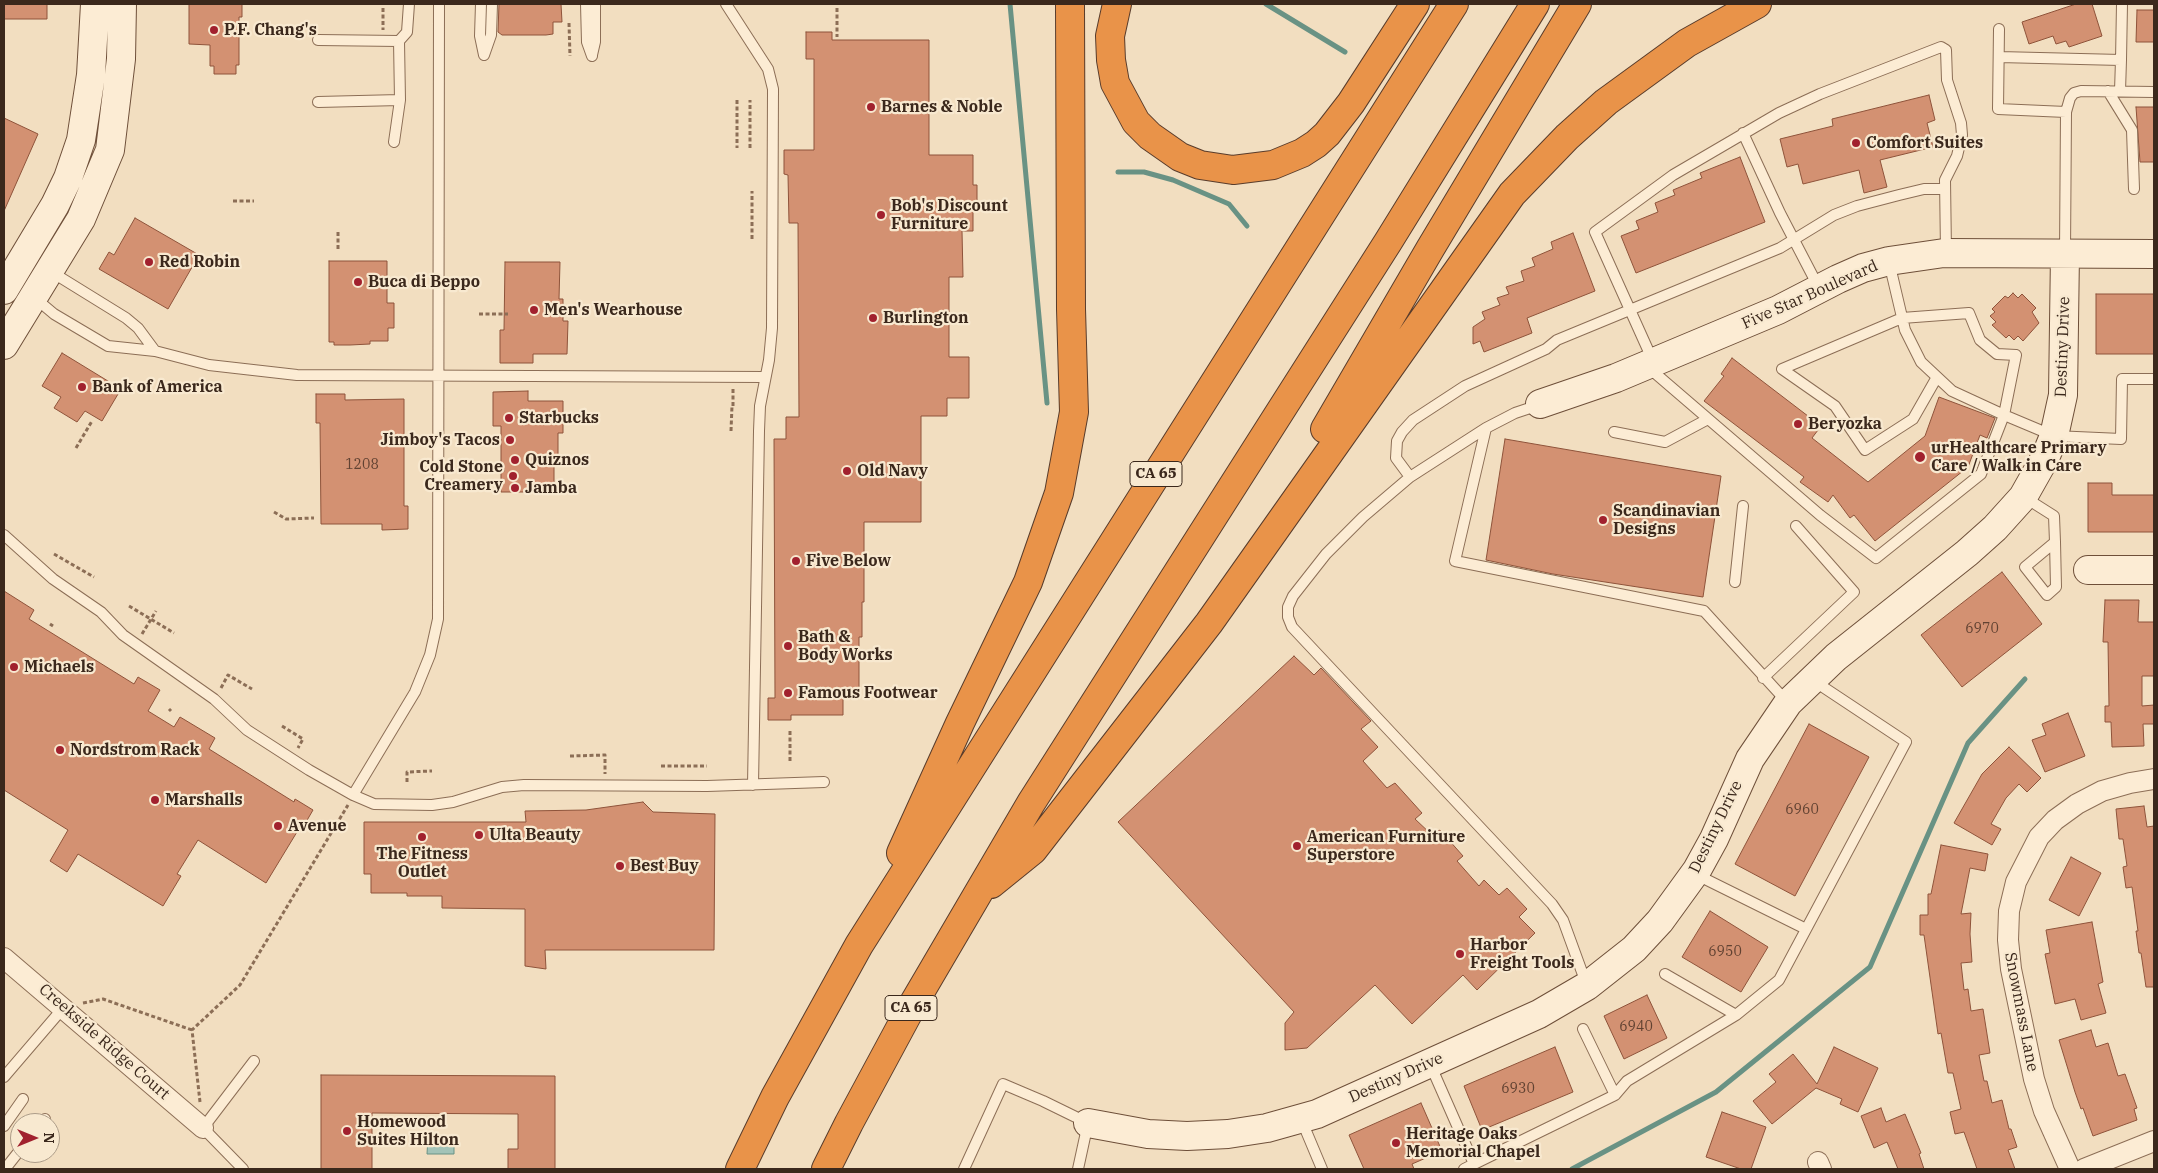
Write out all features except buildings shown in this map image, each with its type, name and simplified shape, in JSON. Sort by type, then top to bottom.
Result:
[{"type":"highway","points":[[859,945],[960,723],[1028,582],[1059,493],[1074,412],[1071,310],[1070,4]]},
{"type":"highway","points":[[1116,4],[1110,36],[1111,60],[1116,82],[1136,122],[1150,136],[1180,157],[1200,165],[1233,170],[1273,165],[1302,153],[1328,134],[1351,103],[1415,4]]},
{"type":"highway","name":"CA 65","points":[[740,1169],[775,1097],[859,945],[1454,4]]},
{"type":"highway","name":"CA 65","points":[[826,1169],[849,1122],[912,1006],[1031,803],[1393,233],[1535,4]]},
{"type":"highway","points":[[1280,522],[1316,445],[1430,249],[1577,4]]},
{"type":"highway","points":[[978,895],[1033,850],[1209,623],[1489,224],[1530,173],[1606,102],[1646,71],[1687,43],[1757,4]]},
{"type":"street","points":[[4,345],[81,219],[110,150],[121,59],[122,4]]},
{"type":"street","points":[[121,34],[127,4]]},
{"type":"street","points":[[34,297],[32,274],[55,205],[68,178],[81,140],[91,75],[95,5]]},
{"type":"street","points":[[4,329],[17,294],[10,273],[55,205]]},
{"type":"street","name":"Five Star Boulevard","points":[[1540,404],[1649,364],[1778,310],[1863,268],[1889,261],[1946,253],[2154,254]]},
{"type":"street","name":"Destiny Drive","points":[[1088,1123],[1148,1134],[1187,1136],[1228,1134],[1267,1128],[1318,1114],[1539,1014],[1587,986],[1634,949],[1660,921],[1695,873],[1714,839],[1750,760],[1788,703],[1811,680],[1863,635],[1967,553],[1995,528],[2023,497],[2045,458],[2054,436],[2063,395],[2065,253]]},
{"type":"street","points":[[2088,570],[2154,570]]},
{"type":"street","name":"Snowmass Lane","points":[[2070,1169],[2044,1110],[2034,1079],[2011,969],[2008,940],[2009,911],[2016,882],[2039,837],[2055,820],[2077,804],[2102,791],[2154,779]]},
{"type":"street","name":"Creekside Ridge Court","points":[[4,958],[64,1007],[203,1128]]},
{"type":"street","points":[[2084,1169],[2154,1141]]},
{"type":"lane","points":[[394,142],[400,100],[399,41],[407,32],[409,4]]},
{"type":"lane","points":[[353,795],[416,692],[427,664],[436,632],[439,605],[439,4]]},
{"type":"lane","points":[[481,4],[480,36],[484,55],[491,35],[492,4]]},
{"type":"lane","points":[[586,4],[587,42],[592,56],[595,42],[595,4]]},
{"type":"lane","points":[[726,4],[768,69],[773,89],[772,328],[769,360],[760,406],[756,522],[753,784]]},
{"type":"lane","points":[[2120,92],[2122,4]]},
{"type":"lane","points":[[1999,29],[1998,109],[2066,112]]},
{"type":"lane","points":[[318,40],[399,41]]},
{"type":"lane","points":[[1937,377],[1913,419],[1865,450],[1835,406],[1782,369],[1902,318],[1969,313],[1980,340],[1998,354],[2016,356],[2004,415],[1981,474],[1876,558],[1820,515],[1708,419],[1649,364],[1630,310],[1595,232],[1672,175],[1744,133],[1820,94],[1941,47],[1946,50],[1946,80],[1961,123],[1962,135],[1957,156],[1945,180],[1946,253]]},
{"type":"lane","points":[[1999,57],[2121,60]]},
{"type":"lane","points":[[2065,253],[2067,102],[2074,94],[2082,92],[2154,92]]},
{"type":"lane","points":[[2108,92],[2132,130],[2134,189]]},
{"type":"lane","points":[[318,102],[400,100]]},
{"type":"lane","points":[[1744,133],[1820,289]]},
{"type":"lane","points":[[1410,477],[1400,466],[1396,458],[1396,450],[1402,432],[1413,420],[1484,376],[1546,349],[1557,340],[1780,248],[1834,215],[1857,206],[1924,190],[1944,190]]},
{"type":"lane","points":[[1889,261],[1904,330],[1921,362],[1952,391],[2004,415],[2054,436],[2121,439],[2122,379],[2154,379]]},
{"type":"lane","points":[[49,271],[126,318],[138,328],[155,351]]},
{"type":"lane","points":[[34,297],[54,314],[108,346],[155,351],[209,365],[297,375],[764,378]]},
{"type":"lane","points":[[1540,404],[1515,413],[1486,428],[1410,477],[1362,518],[1326,554],[1293,596],[1288,607],[1288,617],[1292,627],[1552,904],[1563,920],[1587,986]]},
{"type":"lane","points":[[1614,432],[1665,442],[1708,419]]},
{"type":"lane","points":[[1486,428],[1455,562],[1704,611],[1763,678],[1788,703]]},
{"type":"lane","points":[[2023,497],[2054,516],[2055,542],[2056,587],[2047,595],[2025,567],[2055,542]]},
{"type":"lane","points":[[1735,582],[1743,506]]},
{"type":"lane","points":[[1763,678],[1854,592],[1796,526]]},
{"type":"lane","points":[[4,535],[53,579],[101,612],[123,635],[214,699],[265,743],[353,795],[374,804],[432,805],[453,802],[502,787],[524,785],[605,786],[824,782]]},
{"type":"lane","points":[[1464,1169],[1616,1095],[1627,1081],[1736,1015],[1779,980],[1906,742],[1811,680]]},
{"type":"lane","points":[[1695,873],[1806,929]]},
{"type":"lane","points":[[1665,974],[1736,1015]]},
{"type":"lane","points":[[4,1077],[64,1007]]},
{"type":"lane","points":[[1583,1029],[1616,1095]]},
{"type":"lane","points":[[243,1169],[203,1128],[254,1061]]},
{"type":"lane","points":[[1430,1063],[1474,1164]]},
{"type":"lane","points":[[964,1169],[1003,1084],[1043,1100],[1088,1123],[1078,1169]]},
{"type":"lane","points":[[4,1126],[23,1099]]},
{"type":"lane","points":[[1301,1118],[1322,1169]]},
{"type":"path","points":[[383,8],[383,41]]},
{"type":"path","points":[[837,8],[837,37]]},
{"type":"path","points":[[569,23],[570,56]]},
{"type":"path","points":[[737,100],[737,148]]},
{"type":"path","points":[[750,100],[750,148]]},
{"type":"path","points":[[752,192],[752,239]]},
{"type":"path","points":[[233,202],[254,202]]},
{"type":"path","points":[[338,232],[338,251]]},
{"type":"path","points":[[480,314],[508,314]]},
{"type":"path","points":[[731,431],[732,406]]},
{"type":"path","points":[[76,448],[92,421]]},
{"type":"path","points":[[481,470],[505,470]]},
{"type":"path","points":[[274,512],[286,519],[314,518]]},
{"type":"path","points":[[54,554],[94,577]]},
{"type":"path","points":[[129,606],[174,633]]},
{"type":"path","points":[[214,699],[228,674],[252,689]]},
{"type":"path","points":[[790,730],[790,761]]},
{"type":"path","points":[[570,756],[605,755],[605,786]]},
{"type":"path","points":[[661,766],[707,766]]},
{"type":"path","points":[[407,782],[406,772],[432,772]]},
{"type":"path","points":[[192,1030],[240,985],[353,795]]},
{"type":"path","points":[[64,1007],[103,999],[192,1030]]},
{"type":"path","points":[[192,1030],[203,1128]]},
{"type":"shaded area","points":[[428,1137],[454,1137],[454,1154],[427,1154]]},
{"type":"waterway","points":[[1010,4],[1047,403]]},
{"type":"waterway","points":[[1266,4],[1345,52]]},
{"type":"waterway","points":[[1118,172],[1144,172],[1173,180],[1229,204],[1247,226]]},
{"type":"waterway","points":[[1572,1169],[1716,1092],[1870,967],[1968,743],[2025,679]]},
{"type":"place","name":"P.F. Chang's","points":[[214,30]]},
{"type":"place","name":"Barnes & Noble","points":[[871,107]]},
{"type":"place","name":"Comfort Suites","points":[[1856,143]]},
{"type":"place","name":"Bob's Discount Furniture","points":[[881,215]]},
{"type":"place","name":"Red Robin","points":[[149,262]]},
{"type":"place","name":"Buca di Beppo","points":[[358,282]]},
{"type":"place","name":"Men's Wearhouse","points":[[534,310]]},
{"type":"place","name":"Burlington","points":[[873,318]]},
{"type":"place","name":"Bank of America","points":[[82,387]]},
{"type":"place","name":"Starbucks","points":[[509,418]]},
{"type":"place","name":"Beryozka","points":[[1798,424]]},
{"type":"place","name":"Jimboy's Tacos","points":[[510,440]]},
{"type":"place","name":"urHealthcare Primary Care / Walk in Care","points":[[1920,457]]},
{"type":"place","name":"Quiznos","points":[[515,460]]},
{"type":"place","name":"Old Navy","points":[[847,471]]},
{"type":"place","name":"Cold Stone Creamery","points":[[513,476]]},
{"type":"place","name":"Jamba","points":[[515,488]]},
{"type":"place","name":"Scandinavian Designs","points":[[1603,520]]},
{"type":"place","name":"Five Below","points":[[796,561]]},
{"type":"place","name":"Bath & Body Works","points":[[788,646]]},
{"type":"place","name":"Michaels","points":[[14,667]]},
{"type":"place","name":"Famous Footwear","points":[[788,693]]},
{"type":"place","name":"Nordstrom Rack","points":[[60,750]]},
{"type":"place","name":"Marshalls","points":[[155,800]]},
{"type":"place","name":"Avenue","points":[[278,826]]},
{"type":"place","name":"Ulta Beauty","points":[[479,835]]},
{"type":"place","name":"The Fitness Outlet","points":[[422,837]]},
{"type":"place","name":"American Furniture Superstore","points":[[1297,846]]},
{"type":"place","name":"Best Buy","points":[[620,866]]},
{"type":"place","name":"Harbor Freight Tools","points":[[1460,954]]},
{"type":"place","name":"Homewood Suites Hilton","points":[[347,1131]]},
{"type":"place","name":"Heritage Oaks Memorial Chapel","points":[[1396,1143]]}]
